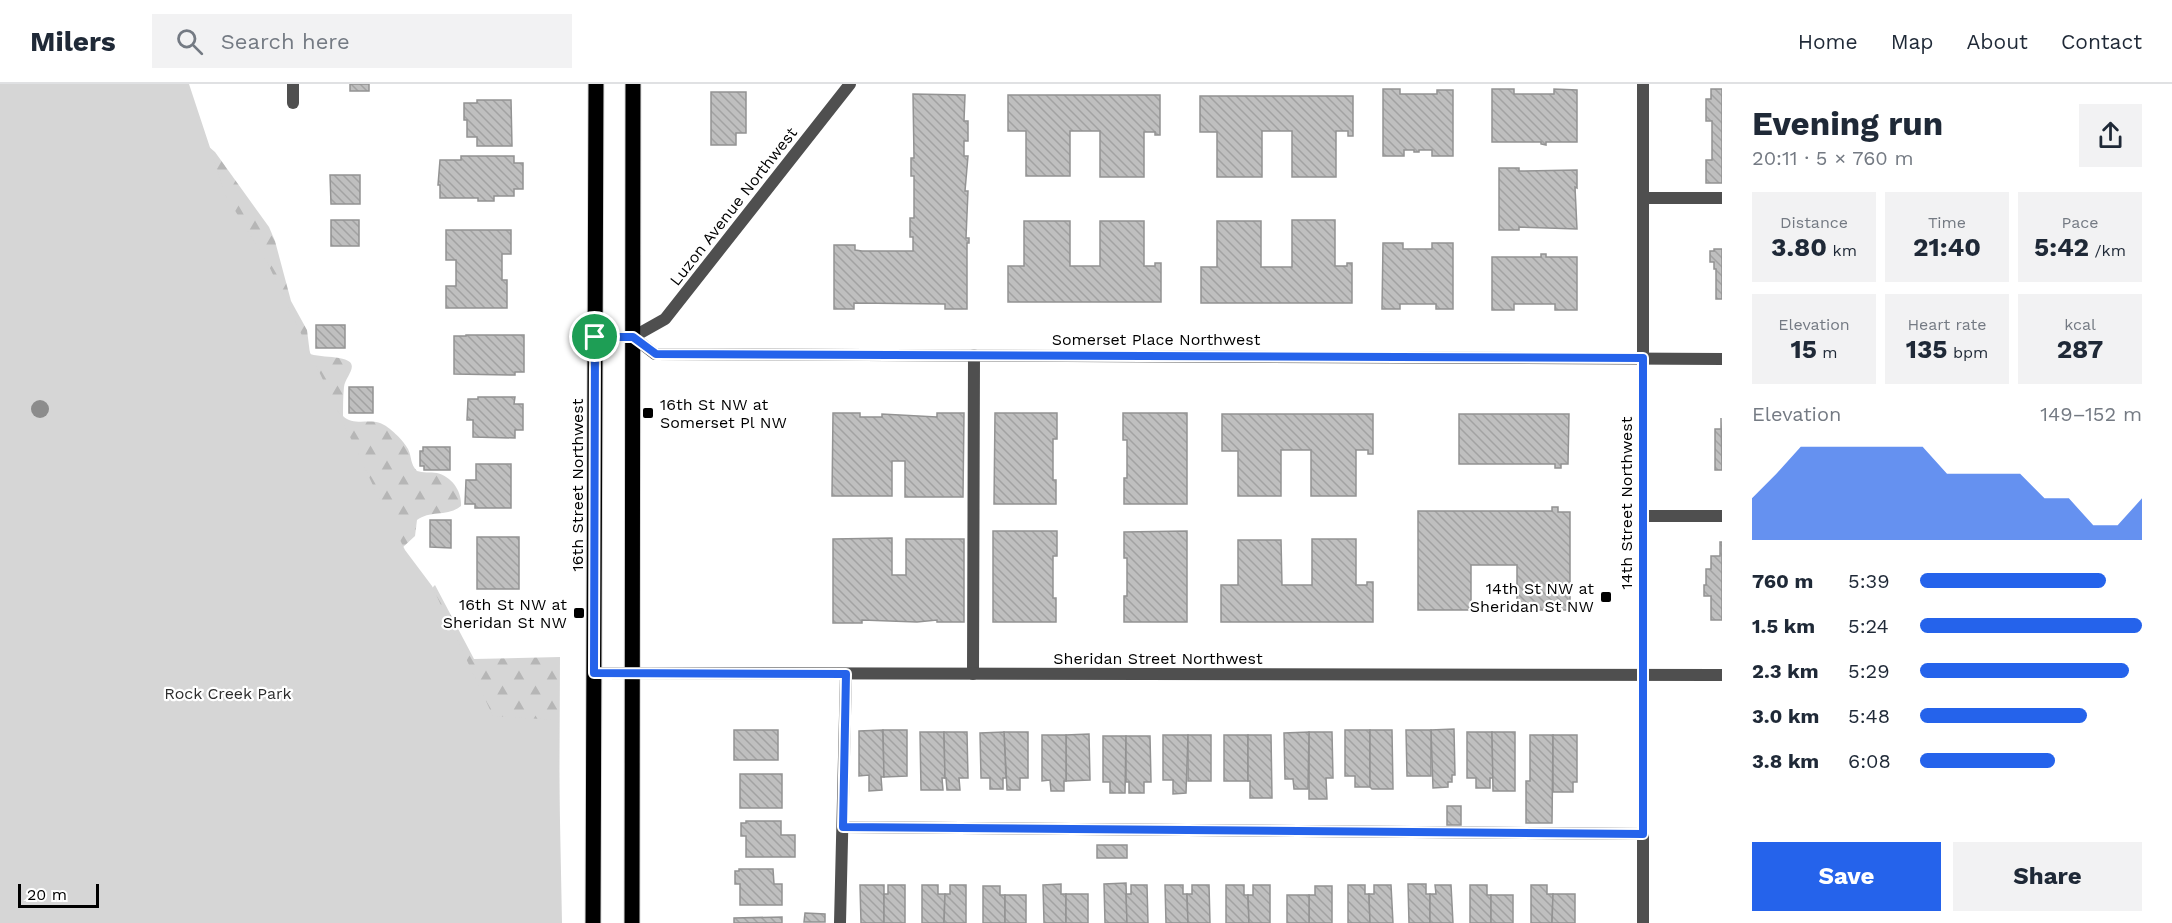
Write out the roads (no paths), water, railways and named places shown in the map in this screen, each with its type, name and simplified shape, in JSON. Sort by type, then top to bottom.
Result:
[{"type":"main road","name":"16th Street Northwest","points":[[594,923],[596,84]]},
{"type":"main road","points":[[632,923],[633,84]]},
{"type":"street","points":[[293,84],[293,103]]},
{"type":"street","name":"Luzon Avenue Northwest","points":[[633,337],[665,319],[850,84]]},
{"type":"street","name":"14th Street Northwest","points":[[1643,84],[1643,923]]},
{"type":"street","points":[[1643,198],[1722,198]]},
{"type":"street","points":[[595,337],[633,337]]},
{"type":"street","name":"Somerset Place Northwest","points":[[633,337],[656,354],[1722,359]]},
{"type":"street","points":[[973,674],[974,355]]},
{"type":"street","points":[[1643,516],[1722,516]]},
{"type":"street","name":"Sheridan Street Northwest","points":[[594,673],[1722,675]]},
{"type":"street","points":[[840,923],[846,674]]},
{"type":"street","points":[[843,827],[1643,834]]},
{"type":"place","name":"16th St NW at Somerset Pl NW","points":[[648,413]]},
{"type":"place","name":"14th St NW at Sheridan St NW","points":[[1606,597]]},
{"type":"place","name":"16th St NW at Sheridan St NW","points":[[579,613]]},
{"type":"park label","name":"Rock Creek Park","points":[[228,693]]}]
